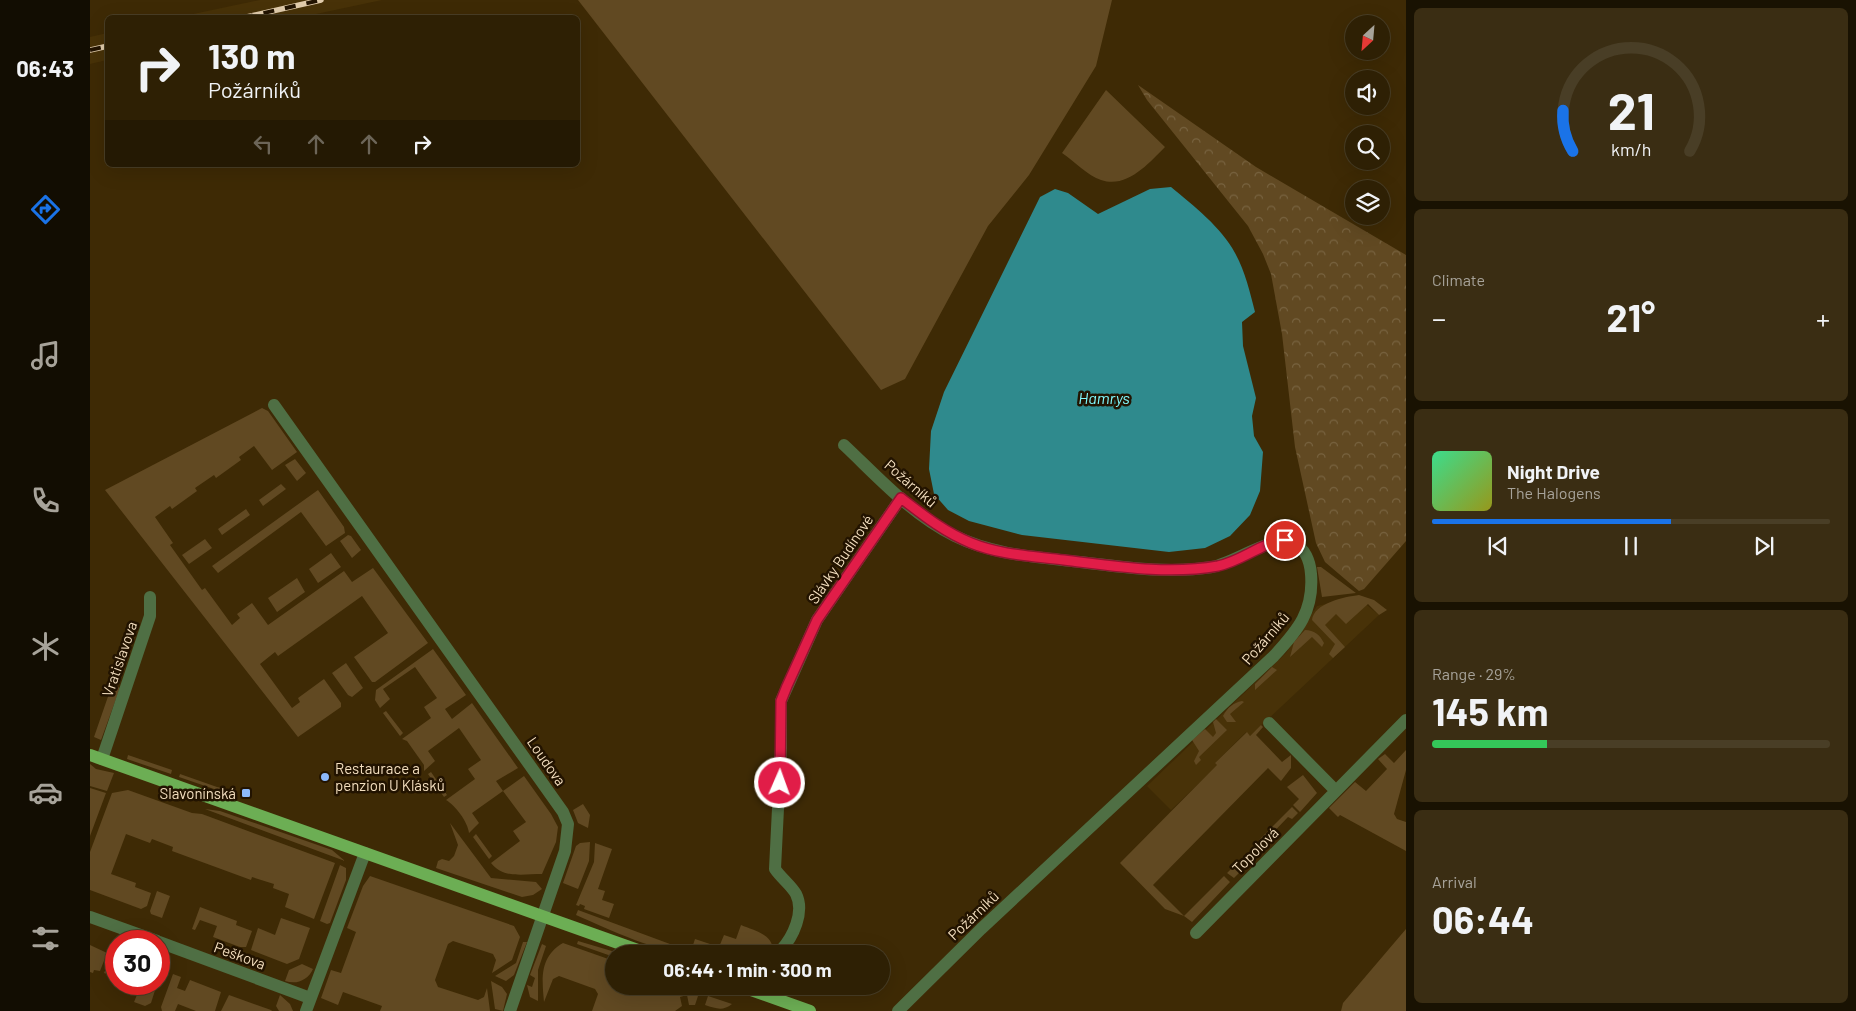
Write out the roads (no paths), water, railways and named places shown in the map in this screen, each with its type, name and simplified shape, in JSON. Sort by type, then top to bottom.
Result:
[{"type":"main road","points":[[96,757],[624,945]]},
{"type":"main road","points":[[765,995],[810,1011]]},
{"type":"street","name":"Loudova","points":[[274,405],[563,812],[568,824],[565,851],[544,916]]},
{"type":"street","name":"Požárníků","points":[[844,445],[901,498],[940,527],[983,547],[1026,556],[1156,569],[1208,567],[1230,562],[1271,543],[1285,540],[1298,546],[1306,555],[1311,568],[1310,605],[1302,621],[1274,656],[981,929],[898,1011]]},
{"type":"street","name":"Slávky Budínové","points":[[784,945],[794,930],[799,908],[796,894],[775,869],[782,748],[781,701],[817,620],[901,498]]},
{"type":"street","name":"Vratislavova","points":[[96,757],[150,616],[150,597]]},
{"type":"street","name":"Topolová","points":[[1196,933],[1406,720]]},
{"type":"street","points":[[1269,723],[1336,791]]},
{"type":"street","points":[[306,1011],[365,852]]},
{"type":"street","points":[[510,1011],[544,916]]},
{"type":"street","name":"Peškova","points":[[90,917],[125,930]]},
{"type":"street","name":"Peškova","points":[[170,946],[310,998]]},
{"type":"water","name":"Hamrys","points":[[1171,187],[1206,217],[1223,235],[1239,260],[1255,312],[1242,322],[1243,346],[1256,398],[1252,416],[1254,436],[1263,452],[1260,491],[1250,515],[1230,536],[1205,548],[1169,552],[1022,535],[969,521],[948,510],[934,494],[929,469],[931,431],[944,392],[1040,197],[1055,189],[1068,193],[1098,214],[1150,189]]},
{"type":"railway","points":[[255,15],[321,0]]},
{"type":"railway","points":[[90,50],[105,47]]},
{"type":"place","name":"Restaurace a penzion U Klásků","points":[[325,777]]},
{"type":"place","name":"Slavonínská","points":[[246,793]]}]
